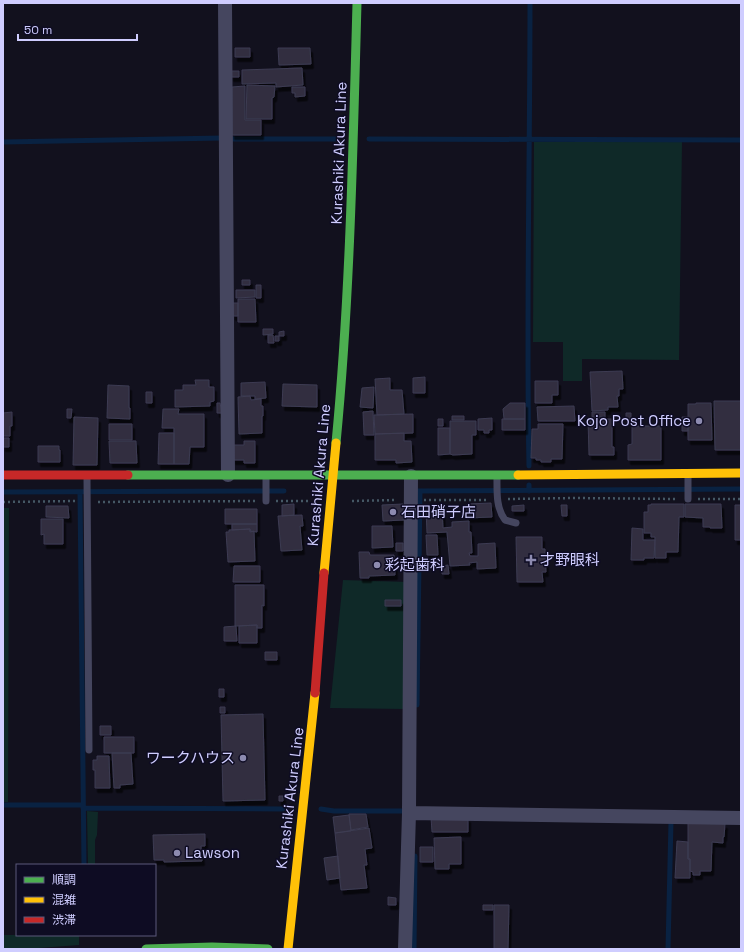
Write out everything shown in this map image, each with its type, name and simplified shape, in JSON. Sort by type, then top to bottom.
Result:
[{"type":"main road","name":"Kurashiki Akura Line","points":[[288,949],[296,857],[313,720],[323,584],[344,356],[353,169],[357,3]]},
{"type":"main road","points":[[3,475],[334,476],[413,492],[497,478],[741,473]]},
{"type":"main road","points":[[146,949],[212,947],[268,949]]},
{"type":"street","points":[[225,3],[228,475]]},
{"type":"street","points":[[405,949],[409,813],[413,492]]},
{"type":"street","points":[[409,813],[741,818]]},
{"type":"lane","points":[[688,473],[688,497]]},
{"type":"lane","points":[[87,475],[89,750]]},
{"type":"lane","points":[[266,475],[266,500]]},
{"type":"lane","points":[[497,478],[498,498],[502,516],[505,520],[516,523]]},
{"type":"path","points":[[352,501],[413,492],[498,498],[688,497],[741,499]]},
{"type":"path","points":[[87,499],[308,501]]},
{"type":"path","points":[[3,502],[75,501]]},
{"type":"green space","points":[[534,142],[682,142],[679,360],[582,359],[582,381],[563,381],[563,342],[533,342]]},
{"type":"green space","points":[[3,508],[9,508],[8,802],[3,802]]},
{"type":"green space","points":[[343,580],[408,582],[405,709],[330,708]]},
{"type":"green space","points":[[87,811],[98,812],[97,835],[95,840],[95,864],[88,864]]},
{"type":"green space","points":[[3,935],[79,936],[79,945],[39,948],[3,948]]},
{"type":"building","points":[[235,48],[250,48],[250,57],[235,57]]},
{"type":"building","points":[[278,48],[310,48],[311,64],[279,65]]},
{"type":"building","points":[[302,68],[303,85],[276,87],[276,83],[242,84],[242,70]]},
{"type":"building","points":[[231,71],[239,71],[239,77],[231,77]]},
{"type":"building","points":[[247,85],[275,86],[274,97],[272,98],[272,119],[246,119]]},
{"type":"building","points":[[245,86],[245,120],[261,120],[261,135],[232,135],[232,87]]},
{"type":"building","points":[[292,87],[305,87],[305,96],[295,97],[295,93],[292,93]]},
{"type":"building","points":[[242,280],[250,280],[250,285],[242,285]]},
{"type":"building","points":[[256,285],[261,285],[261,298],[256,298]]},
{"type":"building","points":[[236,290],[255,290],[255,297],[236,298]]},
{"type":"building","points":[[238,299],[255,299],[256,322],[238,322]]},
{"type":"building","points":[[232,303],[238,303],[238,316],[233,316]]},
{"type":"building","points":[[263,329],[273,329],[273,334],[263,335]]},
{"type":"building","points":[[284,331],[284,336],[279,336],[279,332]]},
{"type":"building","points":[[268,335],[273,335],[274,343],[268,343]]},
{"type":"building","points":[[275,336],[279,336],[279,341],[275,341]]},
{"type":"building","points":[[622,371],[623,389],[619,389],[619,396],[617,396],[618,407],[608,407],[608,410],[592,411],[590,372]]},
{"type":"building","points":[[425,377],[425,393],[413,393],[413,378]]},
{"type":"building","points":[[390,378],[390,390],[402,390],[404,414],[377,415],[375,379]]},
{"type":"building","points":[[195,380],[209,380],[209,387],[214,387],[214,401],[210,402],[210,406],[175,407],[175,390],[183,390],[183,385],[196,385]]},
{"type":"building","points":[[535,381],[558,381],[558,395],[552,395],[552,403],[535,403]]},
{"type":"building","points":[[265,382],[266,398],[255,399],[255,396],[241,396],[241,383]]},
{"type":"building","points":[[283,384],[317,385],[317,407],[282,406]]},
{"type":"building","points":[[108,385],[129,386],[130,419],[107,418]]},
{"type":"building","points":[[374,387],[373,408],[360,407],[362,388]]},
{"type":"building","points":[[146,392],[152,392],[152,403],[146,403]]},
{"type":"building","points":[[250,396],[251,400],[261,399],[261,406],[263,406],[262,433],[239,434],[238,397]]},
{"type":"building","points":[[714,401],[741,401],[741,450],[715,450]]},
{"type":"building","points":[[217,403],[220,403],[222,413],[217,413]]},
{"type":"building","points":[[510,403],[525,403],[525,419],[504,419],[503,409]]},
{"type":"building","points":[[711,403],[712,440],[688,440],[688,404]]},
{"type":"building","points":[[574,406],[575,421],[538,421],[537,407]]},
{"type":"building","points":[[67,409],[72,409],[71,418],[67,418]]},
{"type":"building","points":[[163,409],[179,409],[178,414],[204,414],[204,447],[190,447],[189,464],[174,464],[174,428],[162,428]]},
{"type":"building","points":[[373,411],[374,435],[364,435],[363,412]]},
{"type":"building","points":[[12,412],[10,436],[3,436],[3,413]]},
{"type":"building","points":[[592,412],[605,412],[605,417],[592,417]]},
{"type":"building","points":[[626,413],[631,413],[631,419],[626,419]]},
{"type":"building","points":[[413,414],[413,433],[375,434],[374,415]]},
{"type":"building","points":[[452,416],[464,416],[464,420],[452,420]]},
{"type":"building","points":[[74,417],[98,418],[97,465],[73,465]]},
{"type":"building","points":[[682,417],[688,417],[688,431],[682,431]]},
{"type":"building","points":[[492,418],[492,430],[489,430],[489,433],[484,433],[484,430],[478,430],[478,419]]},
{"type":"building","points":[[438,419],[443,419],[443,426],[438,426]]},
{"type":"building","points":[[502,419],[525,419],[525,430],[502,430]]},
{"type":"building","points":[[588,419],[612,419],[612,447],[614,447],[614,455],[589,455]]},
{"type":"building","points":[[450,421],[476,421],[476,435],[472,435],[472,454],[450,454]]},
{"type":"building","points":[[109,424],[132,424],[132,440],[109,440]]},
{"type":"building","points":[[538,424],[563,424],[562,459],[551,459],[551,462],[541,462],[541,460],[536,460],[536,458],[531,458],[532,429],[538,429]]},
{"type":"building","points":[[661,426],[661,460],[628,460],[628,445],[632,444],[632,427]]},
{"type":"building","points":[[438,428],[450,428],[450,454],[438,455]]},
{"type":"building","points":[[159,433],[174,433],[174,464],[158,464]]},
{"type":"building","points":[[404,433],[404,441],[411,441],[412,462],[396,463],[396,460],[375,460],[375,434]]},
{"type":"building","points":[[3,438],[9,438],[9,447],[3,447]]},
{"type":"building","points":[[109,441],[136,441],[137,463],[110,463]]},
{"type":"building","points":[[244,441],[255,441],[255,463],[244,463],[244,460],[233,460],[232,445],[244,445]]},
{"type":"building","points":[[38,446],[59,446],[60,462],[38,462]]},
{"type":"building","points":[[491,503],[492,517],[467,518],[467,504]]},
{"type":"building","points":[[294,504],[294,515],[282,516],[282,505]]},
{"type":"building","name":"石田硝子店","points":[[403,504],[404,520],[383,521],[382,505]]},
{"type":"building","points":[[684,504],[684,517],[679,517],[678,552],[666,552],[666,558],[655,558],[655,537],[651,537],[651,533],[644,533],[644,512],[648,512],[648,505]]},
{"type":"building","points":[[685,504],[721,504],[722,528],[703,527],[703,518],[685,517]]},
{"type":"building","points":[[524,505],[524,511],[512,511],[512,506]]},
{"type":"building","points":[[561,505],[567,505],[567,516],[562,516]]},
{"type":"building","points":[[735,505],[741,505],[741,540],[735,540]]},
{"type":"building","points":[[46,506],[68,506],[69,518],[46,517]]},
{"type":"building","points":[[225,509],[257,509],[257,524],[225,524]]},
{"type":"building","points":[[426,510],[442,510],[443,528],[452,527],[452,522],[469,521],[472,553],[469,553],[470,556],[478,556],[478,544],[495,543],[496,568],[477,569],[477,562],[469,563],[470,565],[450,566],[447,532],[427,533]]},
{"type":"building","points":[[302,515],[303,526],[300,526],[302,550],[281,551],[278,516]]},
{"type":"building","points":[[41,519],[63,519],[63,544],[44,544],[44,534],[41,535]]},
{"type":"building","points":[[232,524],[257,524],[257,532],[250,531],[250,529],[232,530]]},
{"type":"building","points":[[372,526],[392,526],[393,547],[372,548]]},
{"type":"building","points":[[632,528],[643,529],[643,540],[655,540],[654,558],[631,560]]},
{"type":"building","points":[[250,529],[250,532],[254,531],[255,561],[228,562],[226,532],[229,532],[229,530]]},
{"type":"building","points":[[426,535],[437,535],[438,555],[427,555]]},
{"type":"building","name":"才野眼科","points":[[516,537],[542,537],[542,549],[545,549],[546,572],[542,572],[543,582],[517,582]]},
{"type":"building","points":[[396,543],[403,543],[403,551],[396,551]]},
{"type":"building","name":"彩起歯科","points":[[359,552],[369,552],[370,555],[394,555],[395,575],[369,576],[369,578],[360,578]]},
{"type":"building","points":[[448,565],[449,574],[442,574],[442,566]]},
{"type":"building","points":[[234,566],[260,566],[260,582],[233,582]]},
{"type":"building","points":[[235,585],[264,585],[262,628],[257,628],[257,625],[235,626]]},
{"type":"building","points":[[385,600],[401,600],[401,606],[385,606]]},
{"type":"building","points":[[257,625],[257,643],[239,643],[239,626]]},
{"type":"building","points":[[236,626],[237,641],[224,641],[224,627]]},
{"type":"building","points":[[265,652],[277,652],[277,660],[265,660]]},
{"type":"building","points":[[219,689],[224,689],[224,697],[219,697]]},
{"type":"building","points":[[220,707],[225,707],[225,713],[220,713]]},
{"type":"building","name":"ワークハウス","points":[[263,714],[265,800],[223,801],[221,715]]},
{"type":"building","points":[[100,726],[111,726],[111,735],[100,735]]},
{"type":"building","points":[[104,737],[134,737],[134,753],[104,753]]},
{"type":"building","points":[[112,753],[131,753],[133,784],[120,785],[120,788],[114,788]]},
{"type":"building","points":[[97,756],[109,756],[110,788],[95,788],[95,770],[93,770],[93,760],[97,760]]},
{"type":"building","points":[[279,796],[283,796],[283,801],[279,801]]},
{"type":"building","points":[[349,814],[366,814],[368,827],[351,830]]},
{"type":"building","points":[[349,815],[351,831],[335,833],[333,817]]},
{"type":"building","points":[[431,817],[468,818],[468,832],[432,832]]},
{"type":"building","points":[[688,823],[725,824],[723,843],[712,842],[711,871],[700,871],[700,875],[693,875],[693,872],[690,871],[690,859],[688,859]]},
{"type":"building","points":[[369,828],[372,848],[365,849],[367,865],[364,865],[367,888],[341,890],[335,833]]},
{"type":"building","name":"Lawson","points":[[205,834],[205,846],[201,846],[202,861],[164,862],[164,860],[154,860],[153,835]]},
{"type":"building","points":[[461,837],[461,864],[449,864],[449,869],[435,869],[434,838]]},
{"type":"building","points":[[677,841],[688,842],[690,878],[675,878]]},
{"type":"building","points":[[420,847],[433,847],[433,862],[420,862]]},
{"type":"building","points":[[338,856],[340,878],[327,880],[324,858]]},
{"type":"building","points":[[388,897],[396,898],[396,905],[388,905]]},
{"type":"building","points":[[483,905],[493,905],[493,910],[483,910]]},
{"type":"building","points":[[494,905],[509,905],[508,949],[494,949]]},
{"type":"waterway","points":[[529,466],[528,292],[530,3]]},
{"type":"waterway","points":[[3,142],[222,138]]},
{"type":"waterway","points":[[230,139],[336,139]]},
{"type":"waterway","points":[[369,139],[741,140]]},
{"type":"waterway","points":[[529,485],[529,491]]},
{"type":"waterway","points":[[417,491],[741,489]]},
{"type":"waterway","points":[[3,492],[284,491]]},
{"type":"waterway","points":[[417,705],[420,491]]},
{"type":"waterway","points":[[80,492],[84,864]]},
{"type":"waterway","points":[[3,805],[83,805]]},
{"type":"waterway","points":[[83,808],[283,809]]},
{"type":"waterway","points":[[321,809],[334,811],[404,811]]},
{"type":"waterway","points":[[668,949],[671,821]]},
{"type":"waterway","points":[[414,949],[415,856]]},
{"type":"traffic: fast","points":[[336,443],[348,278],[357,3]]},
{"type":"traffic: fast","points":[[128,475],[518,475]]},
{"type":"traffic: fast","points":[[146,949],[212,947],[268,949]]},
{"type":"traffic: slow","points":[[324,573],[336,443]]},
{"type":"traffic: slow","points":[[518,475],[741,473]]},
{"type":"traffic: slow","points":[[288,949],[315,693]]},
{"type":"traffic: jam","points":[[3,475],[128,475]]},
{"type":"traffic: jam","points":[[315,693],[324,573]]},
{"type":"place","name":"Kojo Post Office","points":[[699,421]]},
{"type":"place","name":"石田硝子店","points":[[393,512]]},
{"type":"place","name":"才野眼科","points":[[531,560]]},
{"type":"place","name":"彩起歯科","points":[[377,565]]},
{"type":"place","name":"ワークハウス","points":[[243,758]]},
{"type":"place","name":"Lawson","points":[[177,853]]}]
